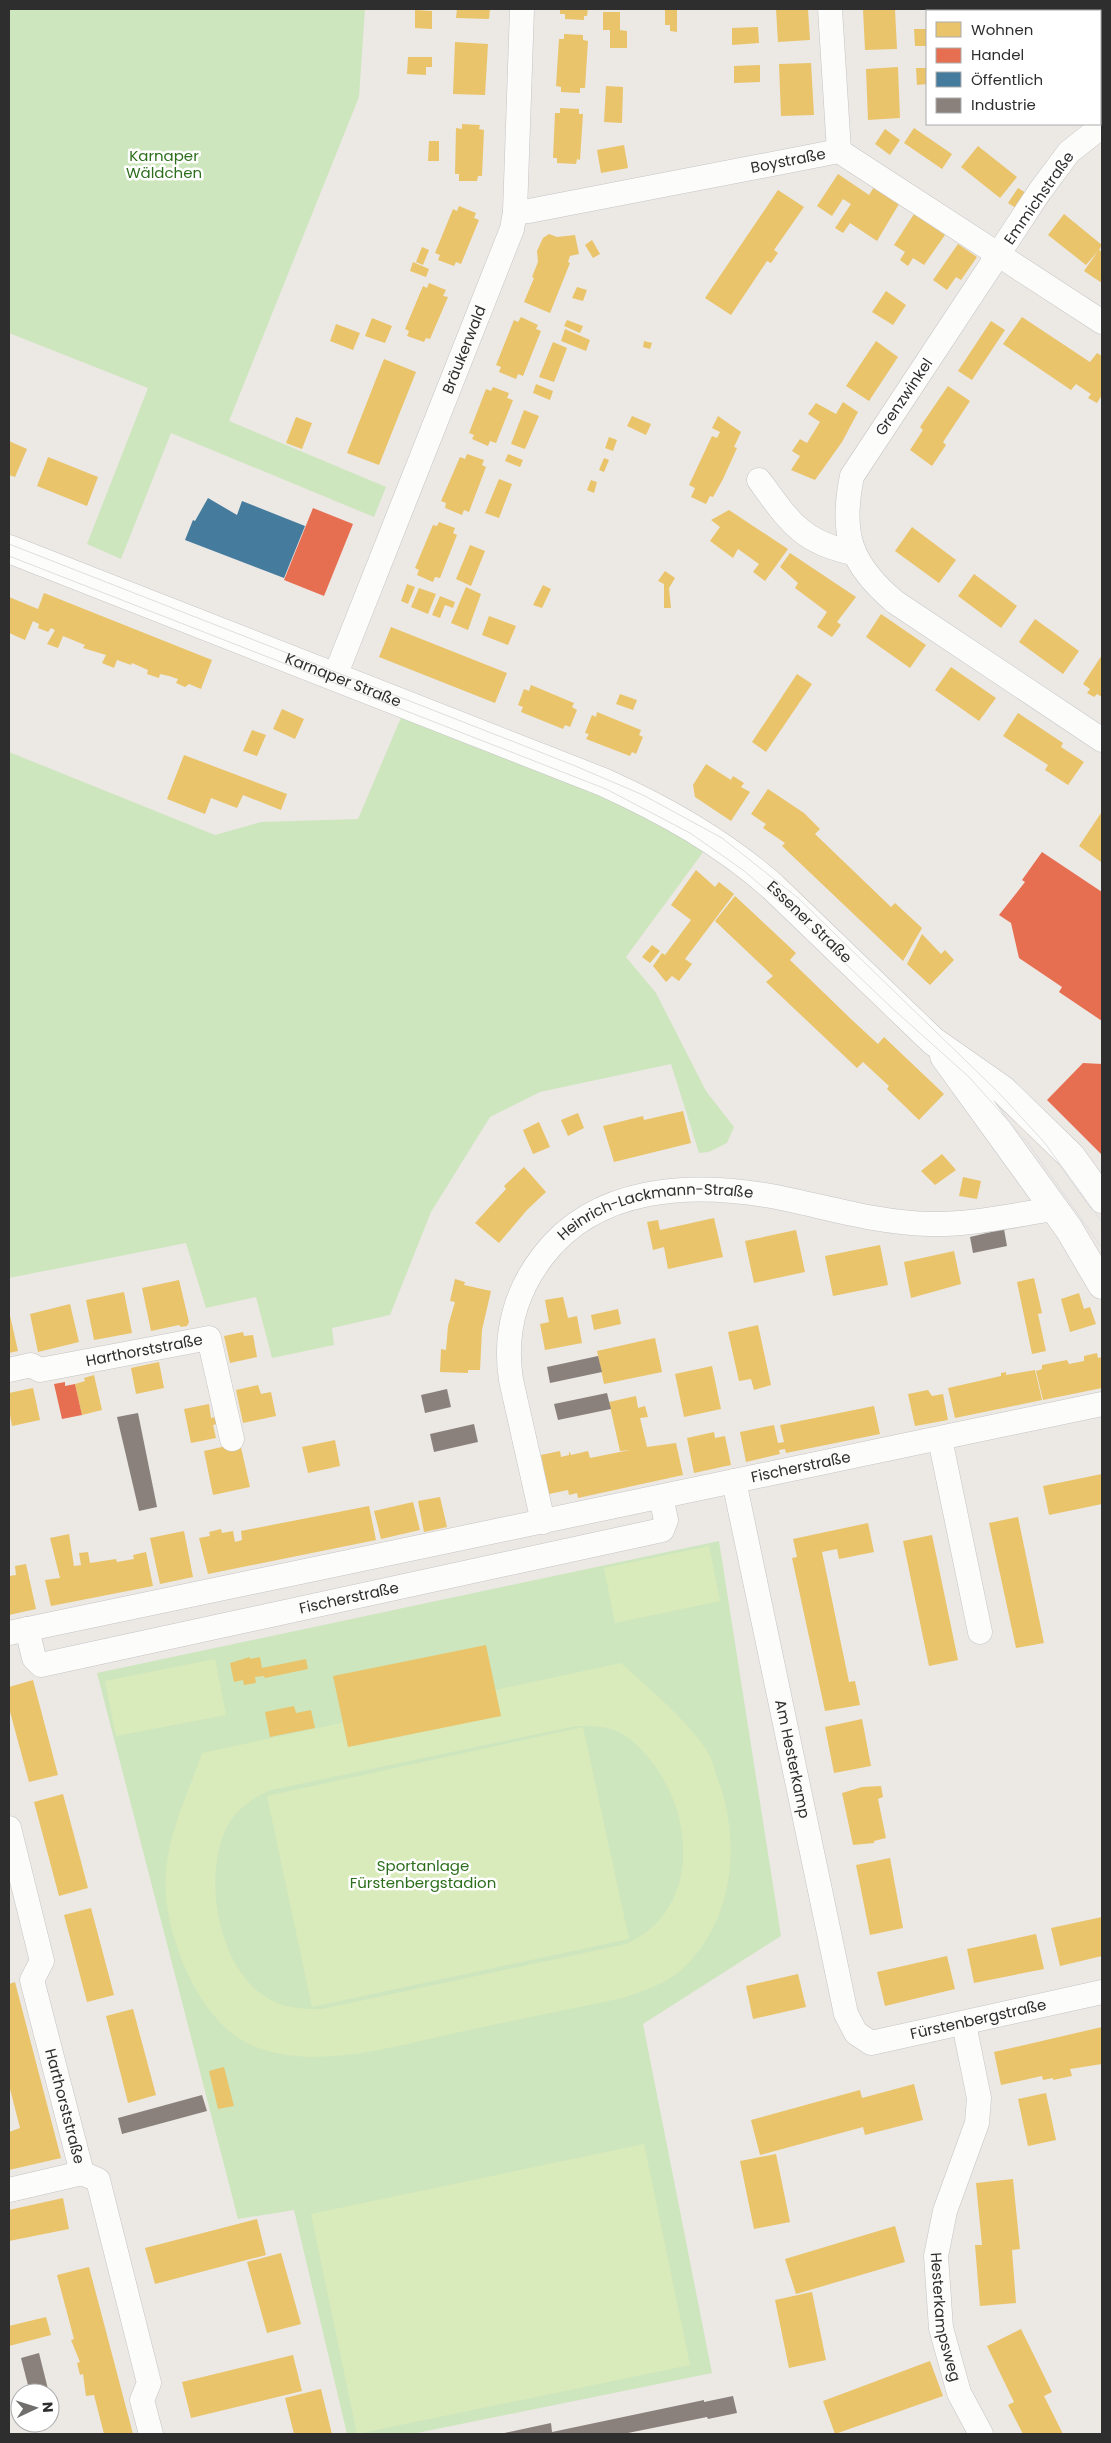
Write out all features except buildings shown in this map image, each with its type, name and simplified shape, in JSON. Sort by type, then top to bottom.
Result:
[{"type":"main road","name":"Karnaper Straße","points":[[9,549],[603,782],[651,803],[674,816]]},
{"type":"main road","name":"Essener Straße","points":[[674,816],[721,845],[754,870],[933,1041],[1003,1090],[1071,1156],[1102,1198]]},
{"type":"main road","name":"Essener Straße","points":[[933,1041],[1054,1209],[1102,1285]]},
{"type":"street","name":"Bräukerwald","points":[[335,676],[512,229],[515,212],[522,9]]},
{"type":"street","points":[[830,9],[840,151]]},
{"type":"street","name":"Emmichstraße","points":[[1000,254],[1040,191],[1069,152],[1102,126]]},
{"type":"street","name":"Boystraße","points":[[515,212],[529,211],[840,151],[1102,322]]},
{"type":"street","name":"Grenzwinkel","points":[[1000,254],[852,476],[848,495],[847,524],[853,554],[874,584],[895,602],[1102,740]]},
{"type":"street","points":[[759,480],[802,533],[830,548],[853,554]]},
{"type":"street","name":"Heinrich-Lackmann-Straße","points":[[543,1522],[511,1380],[508,1360],[509,1336],[515,1308],[526,1281],[537,1264],[551,1245],[568,1228],[590,1212],[642,1195],[712,1190],[771,1196],[858,1215],[932,1224],[1005,1217],[1054,1209]]},
{"type":"street","name":"Harthorststraße","points":[[9,1370],[31,1365],[40,1370],[208,1338],[232,1439]]},
{"type":"street","name":"Fischerstraße","points":[[661,1497],[666,1520],[662,1530],[41,1665],[34,1658],[18,1631],[1102,1404]]},
{"type":"street","points":[[940,1439],[980,1632]]},
{"type":"street","name":"Am Hesterkamp","points":[[734,1481],[846,2014],[856,2033]]},
{"type":"street","name":"Harthorststraße","points":[[9,1828],[42,1961],[32,1980],[82,2173],[98,2180],[149,2383],[142,2400],[151,2434]]},
{"type":"street","name":"Fürstenbergstraße","points":[[856,2033],[871,2043],[1102,1992]]},
{"type":"street","name":"Hesterkampsweg","points":[[964,2024],[979,2098],[977,2123],[945,2211],[936,2256],[941,2328],[959,2393],[981,2434]]},
{"type":"street","points":[[9,2190],[82,2173]]},
{"type":"green space","name":"Karnaper Wäldchen","points":[[9,9],[365,9],[359,97],[229,421],[386,487],[374,517],[171,433],[121,559],[87,544],[148,388],[9,333]]},
{"type":"green space","points":[[406,706],[712,840],[626,957],[656,993],[706,1091],[734,1127],[727,1143],[709,1152],[699,1153],[671,1064],[540,1092],[490,1117],[431,1212],[390,1315],[332,1328],[334,1345],[272,1358],[256,1297],[206,1308],[186,1243],[9,1278],[9,752],[215,835],[261,822],[358,819]]},
{"type":"green space","name":"Sportanlage Fürstenbergstadion","points":[[719,1541],[781,1936],[643,2024],[712,2373],[412,2434],[347,2434],[294,2210],[238,2219],[97,1673]]},
{"type":"green space","points":[[709,1546],[720,1601],[615,1623],[604,1568]]},
{"type":"green space","points":[[215,1659],[226,1715],[116,1736],[105,1681]]},
{"type":"green space","points":[[621,1663],[687,1725],[706,1749],[711,1759],[725,1802],[731,1854],[728,1880],[722,1905],[712,1929],[699,1951],[681,1970],[661,1983],[623,1998],[385,2049],[358,2053],[305,2057],[280,2054],[256,2047],[245,2042],[227,2029],[205,2004],[181,1958],[169,1915],[166,1872],[171,1841],[202,1753]],"holes":[[[576,1726],[611,1729],[623,1734],[634,1742],[652,1762],[667,1785],[677,1810],[682,1836],[683,1862],[678,1887],[667,1910],[650,1929],[626,1944],[322,2009],[294,2008],[277,2003],[257,1991],[241,1973],[229,1950],[220,1924],[216,1898],[216,1871],[220,1846],[228,1825],[236,1813],[246,1804],[271,1790]]]},
{"type":"green space","points":[[583,1727],[629,1939],[312,2007],[267,1796]]},
{"type":"green space","points":[[644,2144],[690,2365],[357,2434],[311,2214]]},
{"type":"tram line","points":[[9,544],[573,765],[643,795],[722,838],[798,898],[999,1093],[1044,1142],[1102,1222]]},
{"type":"tram line","points":[[9,556],[606,789],[690,833],[743,870],[785,906],[893,1009],[969,1077],[1028,1143],[1102,1248]]}]
